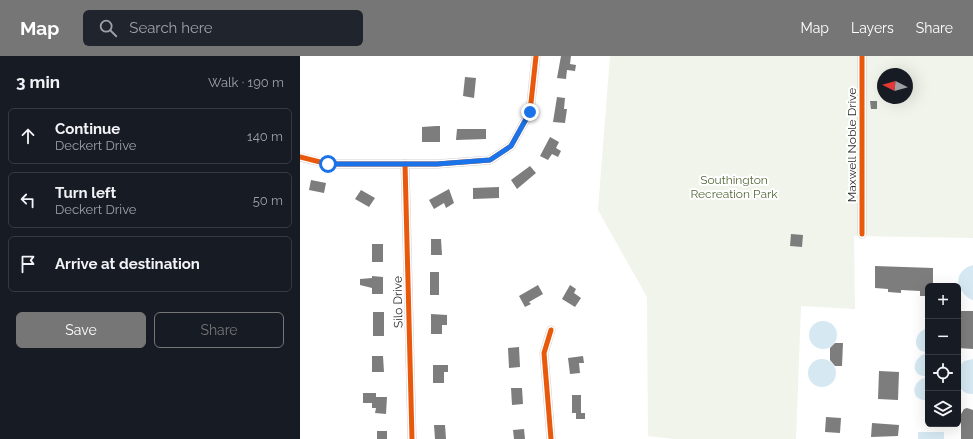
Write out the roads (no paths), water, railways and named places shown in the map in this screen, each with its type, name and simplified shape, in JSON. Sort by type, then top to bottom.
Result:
[{"type":"street","points":[[300,157],[328,164],[405,164],[490,160],[511,146],[530,112],[536,56]]},
{"type":"street","name":"Maxwell Noble Drive","points":[[862,56],[862,234]]},
{"type":"street","name":"Silo Drive","points":[[405,164],[412,439]]},
{"type":"street","points":[[550,439],[544,353],[551,330]]},
{"type":"park label","name":"Southington Recreation Park","points":[[734,187]]}]
